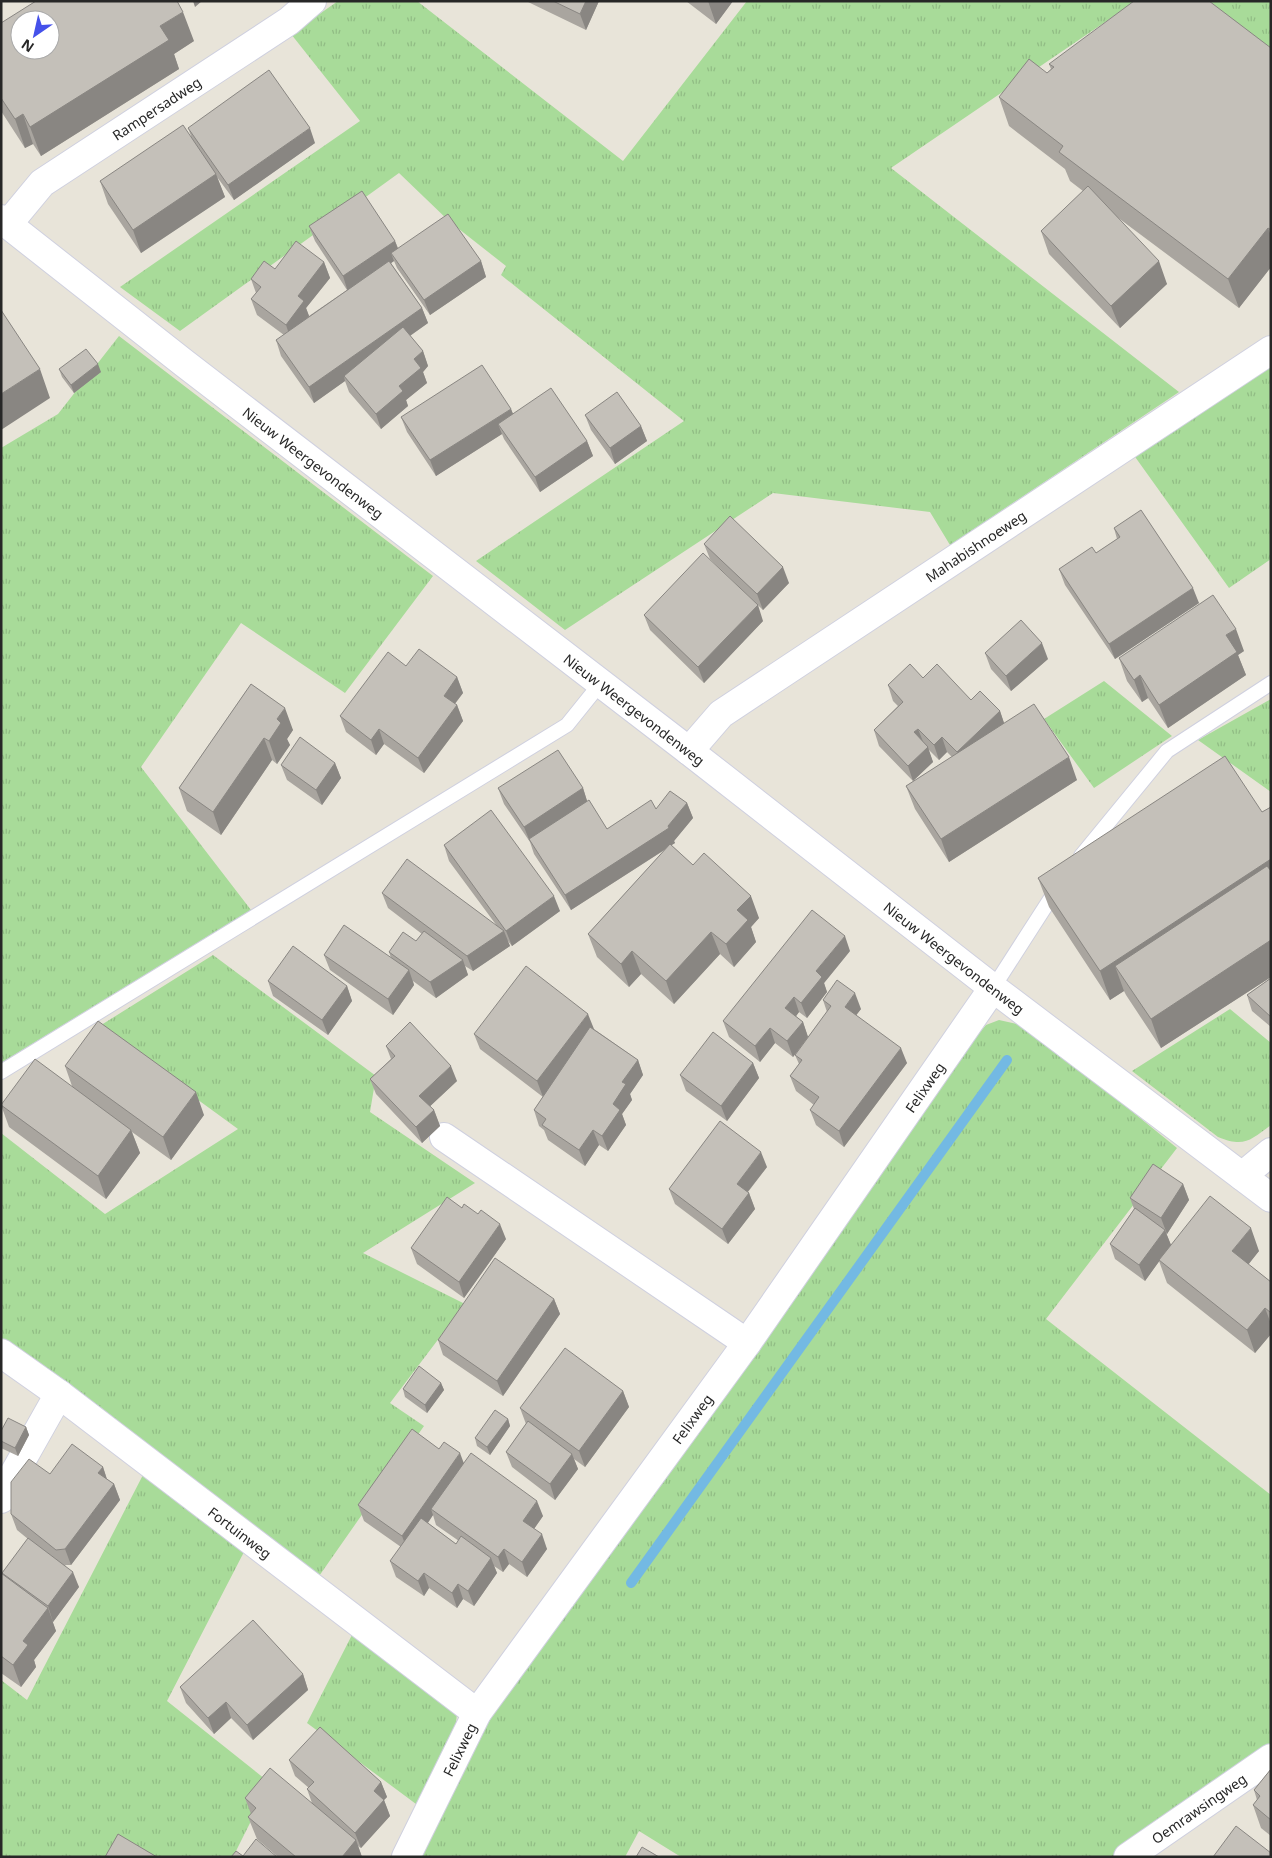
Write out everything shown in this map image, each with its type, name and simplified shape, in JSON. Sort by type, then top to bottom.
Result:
[{"type":"street","name":"Rampersadweg","points":[[4,221],[42,183],[289,20],[312,1]]},
{"type":"street","name":"Nieuw Weergevondenweg","points":[[4,221],[192,370],[689,751],[993,988],[1271,1198]]},
{"type":"street","name":"Mahabishnoeweg","points":[[689,751],[721,714],[1271,350]]},
{"type":"street","name":"Felixweg","points":[[406,1857],[477,1712],[747,1344],[993,988]]},
{"type":"street","points":[[444,1137],[747,1344]]},
{"type":"street","points":[[1242,1176],[1271,1152]]},
{"type":"street","name":"Fortuinweg","points":[[1,1353],[59,1394],[477,1712]]},
{"type":"street","points":[[1,1499],[2,1494],[59,1394]]},
{"type":"street","name":"Oemrawsingweg","points":[[1128,1857],[1271,1758]]},
{"type":"lane","points":[[1,1072],[567,725],[600,684]]},
{"type":"lane","points":[[993,988],[1071,870],[1167,752],[1271,684]]},
{"type":"green space","points":[[338,1],[417,1],[623,161],[747,1],[1136,1],[891,168],[1179,392],[950,545],[930,512],[773,493],[565,630],[476,561],[684,421],[501,275],[506,266],[450,222],[399,173],[180,331],[120,287],[360,121],[291,34]]},
{"type":"green space","points":[[1199,1],[1271,1],[1271,55]]},
{"type":"green space","points":[[119,336],[433,576],[345,693],[241,623],[141,767],[251,910],[1,1063],[1,448],[58,414]]},
{"type":"green space","points":[[1271,362],[1271,559],[1229,588],[1133,454]]},
{"type":"green space","points":[[1104,681],[1172,736],[1094,788],[1044,719]]},
{"type":"green space","points":[[1271,699],[1271,792],[1198,740]]},
{"type":"green space","points":[[213,955],[376,1076],[370,1112],[475,1183],[363,1253],[465,1304],[390,1403],[424,1426],[317,1579],[1,1342],[1,1133],[105,1214],[238,1129],[98,1027]]},
{"type":"green space","points":[[1230,1009],[1271,1043],[1271,1125],[1247,1141],[1241,1142],[1218,1137],[1132,1071]]},
{"type":"green space","points":[[999,1020],[1017,1024],[1033,1031],[1177,1148],[1046,1319],[1271,1495],[1271,1749],[1112,1857],[681,1857],[639,1831],[625,1857],[422,1857],[479,1732],[971,1042],[986,1025]]},
{"type":"green space","points":[[144,1473],[245,1550],[167,1701],[270,1783],[233,1857],[1,1857],[1,1680],[27,1700]]},
{"type":"green space","points":[[354,1631],[457,1713],[456,1723],[416,1804],[307,1723]]},
{"type":"building","points":[[36,1],[177,1],[183,12],[160,26],[169,40],[30,127],[23,114],[15,119],[1,98],[1,23],[10,17],[10,60],[60,60],[60,10],[22,10]]},
{"type":"building","points":[[553,1],[586,1],[580,14]]},
{"type":"building","points":[[1134,1],[1209,1],[1271,48],[1271,230],[1268,228],[1228,279],[1059,152],[1063,146],[999,97],[1029,59],[1047,73],[1054,67],[1049,64]]},
{"type":"building","points":[[269,70],[310,128],[228,185],[188,128]]},
{"type":"building","points":[[183,125],[216,174],[133,230],[100,181]]},
{"type":"building","points":[[1088,186],[1159,261],[1111,306],[1041,231]]},
{"type":"building","points":[[362,191],[395,241],[343,276],[309,226]]},
{"type":"building","points":[[448,214],[481,261],[424,300],[391,253]]},
{"type":"building","points":[[296,241],[324,262],[298,296],[304,301],[286,325],[251,299],[261,287],[251,279],[264,261],[275,269]]},
{"type":"building","points":[[389,261],[422,308],[309,387],[276,340]]},
{"type":"building","points":[[1,310],[40,369],[1,394]]},
{"type":"building","points":[[403,327],[423,351],[414,359],[421,368],[399,386],[403,391],[376,414],[344,376]]},
{"type":"building","points":[[86,349],[98,364],[71,385],[59,369]]},
{"type":"building","points":[[482,365],[511,409],[430,460],[401,417]]},
{"type":"building","points":[[551,388],[587,441],[535,477],[498,424]]},
{"type":"building","points":[[617,392],[641,426],[610,448],[585,415]]},
{"type":"building","points":[[1141,510],[1193,588],[1109,644],[1059,569],[1092,547],[1096,553],[1120,537],[1114,528]]},
{"type":"building","points":[[730,516],[783,567],[757,594],[704,544]]},
{"type":"building","points":[[703,553],[758,605],[698,667],[644,615]]},
{"type":"building","points":[[1213,595],[1236,629],[1226,635],[1237,652],[1159,705],[1140,675],[1134,680],[1119,658]]},
{"type":"building","points":[[1021,620],[1042,643],[1006,676],[985,653]]},
{"type":"building","points":[[419,649],[457,677],[444,696],[457,705],[418,758],[379,729],[371,740],[340,716],[388,652],[406,666]]},
{"type":"building","points":[[910,664],[923,678],[937,664],[971,700],[980,691],[1000,711],[957,752],[942,737],[934,745],[918,729],[914,732],[928,747],[908,766],[874,730],[903,702],[888,685]]},
{"type":"building","points":[[251,684],[285,708],[277,719],[281,723],[269,741],[264,738],[213,812],[179,788]]},
{"type":"building","points":[[1034,704],[1069,757],[941,839],[906,786]]},
{"type":"building","points":[[300,737],[335,763],[316,790],[281,765]]},
{"type":"building","points":[[558,750],[583,788],[524,827],[498,788]]},
{"type":"building","points":[[1225,756],[1262,812],[1271,807],[1271,859],[1100,971],[1038,878]]},
{"type":"building","points":[[670,791],[687,803],[668,826],[669,828],[565,895],[529,839],[589,800],[607,829],[651,800],[656,809]]},
{"type":"building","points":[[491,810],[554,896],[506,931],[444,845]]},
{"type":"building","points":[[670,844],[693,865],[704,853],[751,896],[737,910],[748,920],[726,944],[711,932],[666,981],[632,951],[621,964],[588,934]]},
{"type":"building","points":[[407,859],[504,931],[467,956],[382,893]]},
{"type":"building","points":[[1267,866],[1271,871],[1271,940],[1151,1019],[1115,966]]},
{"type":"building","points":[[812,910],[845,936],[816,971],[822,977],[801,1003],[794,997],[785,1008],[803,1022],[787,1041],[770,1028],[755,1046],[723,1021]]},
{"type":"building","points":[[344,925],[409,970],[388,999],[324,955]]},
{"type":"building","points":[[424,931],[463,960],[430,982],[389,952],[403,932],[416,941]]},
{"type":"building","points":[[293,946],[347,986],[322,1020],[268,981]]},
{"type":"building","points":[[526,966],[588,1014],[537,1081],[474,1034]]},
{"type":"building","points":[[1271,978],[1271,1017],[1247,995]]},
{"type":"building","points":[[837,980],[855,993],[845,1007],[901,1048],[839,1131],[810,1110],[819,1097],[790,1076],[802,1060],[795,1055],[831,1006],[823,1000]]},
{"type":"building","points":[[98,1021],[196,1092],[163,1137],[65,1066]]},
{"type":"building","points":[[410,1022],[451,1066],[419,1096],[434,1110],[416,1127],[370,1079],[395,1056],[386,1046]]},
{"type":"building","points":[[590,1027],[638,1060],[622,1082],[626,1084],[613,1104],[620,1110],[602,1136],[593,1130],[579,1150],[542,1125],[546,1119],[534,1110]]},
{"type":"building","points":[[713,1032],[753,1063],[721,1106],[680,1075]]},
{"type":"building","points":[[35,1059],[131,1130],[98,1176],[1,1105]]},
{"type":"building","points":[[720,1121],[761,1152],[737,1184],[749,1193],[722,1229],[669,1189]]},
{"type":"building","points":[[1153,1164],[1183,1184],[1161,1218],[1130,1198]]},
{"type":"building","points":[[1210,1196],[1251,1228],[1232,1251],[1271,1282],[1271,1311],[1265,1308],[1247,1330],[1159,1260]]},
{"type":"building","points":[[447,1197],[462,1208],[464,1204],[478,1214],[481,1210],[500,1224],[459,1282],[411,1248]]},
{"type":"building","points":[[1135,1208],[1165,1230],[1139,1265],[1110,1244]]},
{"type":"building","points":[[495,1258],[554,1299],[497,1381],[438,1340]]},
{"type":"building","points":[[565,1348],[623,1391],[579,1451],[520,1408]]},
{"type":"building","points":[[419,1366],[441,1383],[425,1405],[403,1389]]},
{"type":"building","points":[[495,1410],[508,1419],[487,1447],[475,1438]]},
{"type":"building","points":[[8,1418],[26,1427],[15,1448],[1,1441],[1,1431]]},
{"type":"building","points":[[528,1421],[572,1454],[550,1484],[506,1452]]},
{"type":"building","points":[[412,1429],[439,1449],[444,1442],[460,1453],[402,1536],[358,1505]]},
{"type":"building","points":[[72,1444],[103,1467],[98,1473],[114,1484],[65,1549],[56,1550],[11,1514],[11,1482],[29,1459],[50,1474]]},
{"type":"building","points":[[471,1453],[537,1501],[523,1521],[542,1534],[522,1562],[504,1549],[498,1557],[431,1509]]},
{"type":"building","points":[[421,1518],[456,1544],[461,1536],[491,1558],[468,1591],[458,1584],[452,1593],[424,1573],[418,1581],[390,1561]]},
{"type":"building","points":[[28,1538],[73,1572],[48,1606],[2,1573]]},
{"type":"building","points":[[1,1573],[48,1608],[23,1641],[28,1645],[13,1665],[1,1656]]},
{"type":"building","points":[[253,1620],[303,1674],[247,1725],[226,1702],[208,1718],[180,1687]]},
{"type":"building","points":[[320,1727],[381,1782],[374,1791],[384,1800],[355,1833],[307,1789],[314,1782],[289,1760]]},
{"type":"building","points":[[270,1768],[356,1840],[342,1857],[296,1857],[248,1817],[256,1808],[245,1798]]},
{"type":"building","points":[[1271,1769],[1271,1820],[1253,1805],[1260,1796],[1254,1790]]},
{"type":"building","points":[[1236,1826],[1271,1853],[1271,1857],[1213,1857]]},
{"type":"building","points":[[118,1834],[157,1857],[105,1857]]},
{"type":"building","points":[[256,1839],[277,1857],[231,1857],[236,1851],[243,1856]]},
{"type":"building","points":[[642,1847],[659,1857],[636,1857]]},
{"type":"waterway","points":[[631,1583],[1007,1060]]}]
